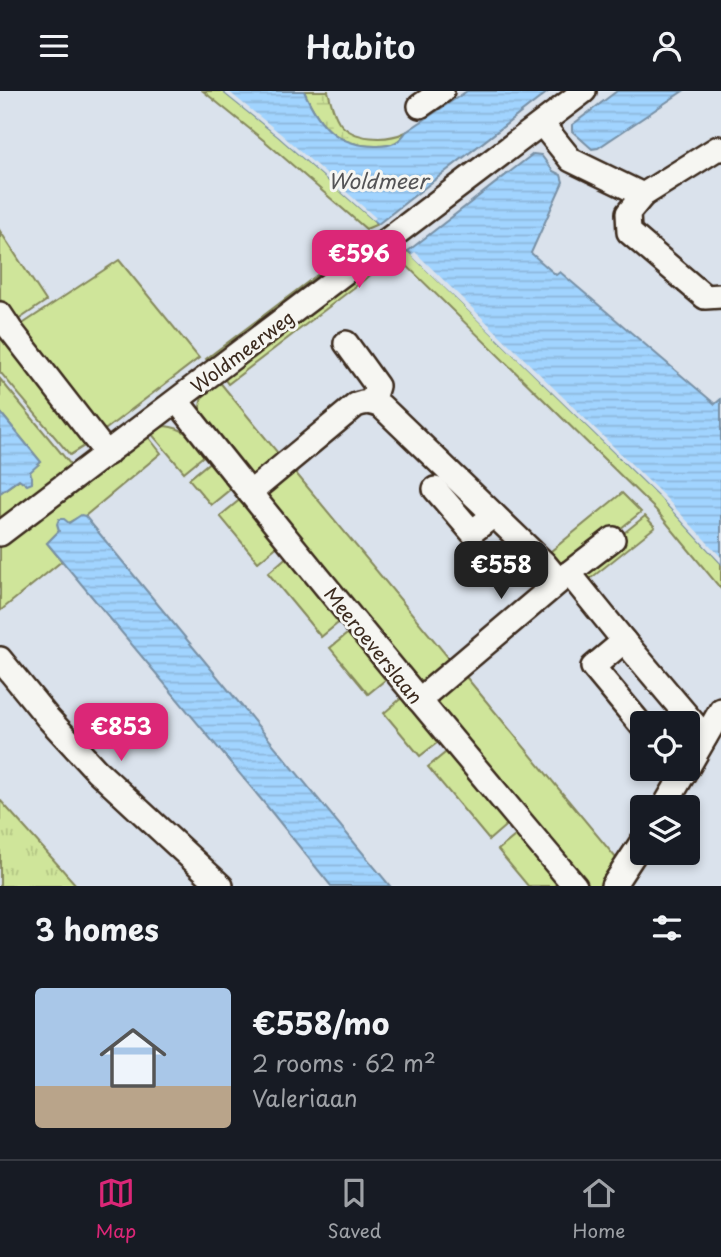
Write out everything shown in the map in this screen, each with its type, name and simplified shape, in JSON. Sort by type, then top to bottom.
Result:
[{"type":"street","points":[[420,106],[442,91]]},
{"type":"street","name":"Woldmeerweg","points":[[0,534],[584,91]]},
{"type":"street","points":[[541,124],[571,160],[643,195]]},
{"type":"street","points":[[721,149],[718,148],[643,195],[628,213],[629,232],[705,297],[721,296]]},
{"type":"street","points":[[0,314],[107,454]]},
{"type":"street","points":[[346,342],[377,386],[372,402]]},
{"type":"street","name":"Meeroeverslaan","points":[[177,401],[419,700],[575,886]]},
{"type":"street","points":[[250,493],[356,405],[372,402],[381,406],[544,563],[564,577],[705,737]]},
{"type":"street","points":[[435,489],[472,532],[494,515]]},
{"type":"street","points":[[419,700],[613,539]]},
{"type":"street","points":[[624,642],[593,667],[630,712]]},
{"type":"street","points":[[0,659],[48,718],[96,770],[221,886]]},
{"type":"street","points":[[700,745],[721,710]]},
{"type":"street","points":[[613,886],[630,860]]},
{"type":"green space","points":[[203,91],[222,91],[378,224],[366,229]]},
{"type":"green space","points":[[304,91],[328,91],[337,119],[353,133],[380,138],[406,132],[397,141],[387,145],[352,143],[323,124]]},
{"type":"green space","points":[[0,231],[46,301],[15,322],[0,299]]},
{"type":"green space","points":[[362,241],[369,248],[212,366],[206,359]]},
{"type":"green space","points":[[408,251],[659,496],[721,563],[721,589],[656,510],[398,257]]},
{"type":"green space","points":[[381,256],[390,260],[228,384],[223,377]]},
{"type":"green space","points":[[119,260],[199,358],[106,429],[99,429],[18,327]]},
{"type":"green space","points":[[5,336],[86,445],[70,455],[0,372],[0,339]]},
{"type":"green space","points":[[0,379],[71,465],[0,519],[0,493],[20,479],[23,482],[32,481],[29,472],[41,462],[0,412]]},
{"type":"green space","points":[[218,380],[282,458],[259,474],[248,474],[200,416],[203,395]]},
{"type":"green space","points":[[165,426],[184,432],[206,454],[184,472],[150,432]]},
{"type":"green space","points":[[146,434],[161,453],[85,516],[69,522],[55,535],[47,543],[62,561],[0,611],[0,545]]},
{"type":"green space","points":[[211,461],[233,487],[211,505],[189,479]]},
{"type":"green space","points":[[290,466],[452,662],[426,681],[416,680],[267,497],[268,490]]},
{"type":"green space","points":[[622,493],[641,512],[610,537],[605,531],[561,567],[545,556]]},
{"type":"green space","points":[[242,498],[280,544],[258,562],[220,516]]},
{"type":"green space","points":[[645,516],[655,527],[585,583],[580,572]]},
{"type":"green space","points":[[289,555],[343,619],[321,637],[268,573]]},
{"type":"green space","points":[[352,630],[390,676],[368,694],[330,648]]},
{"type":"green space","points":[[462,672],[621,864],[605,886],[584,884],[438,708],[437,696]]},
{"type":"green space","points":[[405,695],[442,739],[420,756],[384,713]]},
{"type":"green space","points":[[450,749],[511,821],[489,840],[428,767]]},
{"type":"green space","points":[[0,800],[77,886],[0,886]]},
{"type":"green space","points":[[520,832],[560,881],[554,886],[528,886],[498,850]]},
{"type":"water","name":"Woldmeer","points":[[222,91],[304,91],[316,115],[332,132],[352,143],[378,146],[397,141],[467,91],[549,91],[378,224]]},
{"type":"water","points":[[617,91],[683,91],[598,148],[592,149],[572,131],[572,125]]},
{"type":"water","name":"Woldmeer","points":[[533,154],[541,155],[553,171],[561,175],[563,182],[531,253],[556,275],[560,272],[715,404],[721,399],[721,563],[659,496],[408,251]]},
{"type":"water","points":[[0,412],[41,462],[30,472],[32,483],[27,485],[19,479],[0,493]]},
{"type":"water","points":[[81,515],[85,516],[390,886],[331,886],[47,543],[59,531],[59,519],[69,523]]},
{"type":"pier","points":[[222,91],[228,91],[281,134],[376,218],[373,220],[278,136]]},
{"type":"pier","points":[[415,252],[664,496],[721,557],[721,563],[659,496],[411,255]]}]
